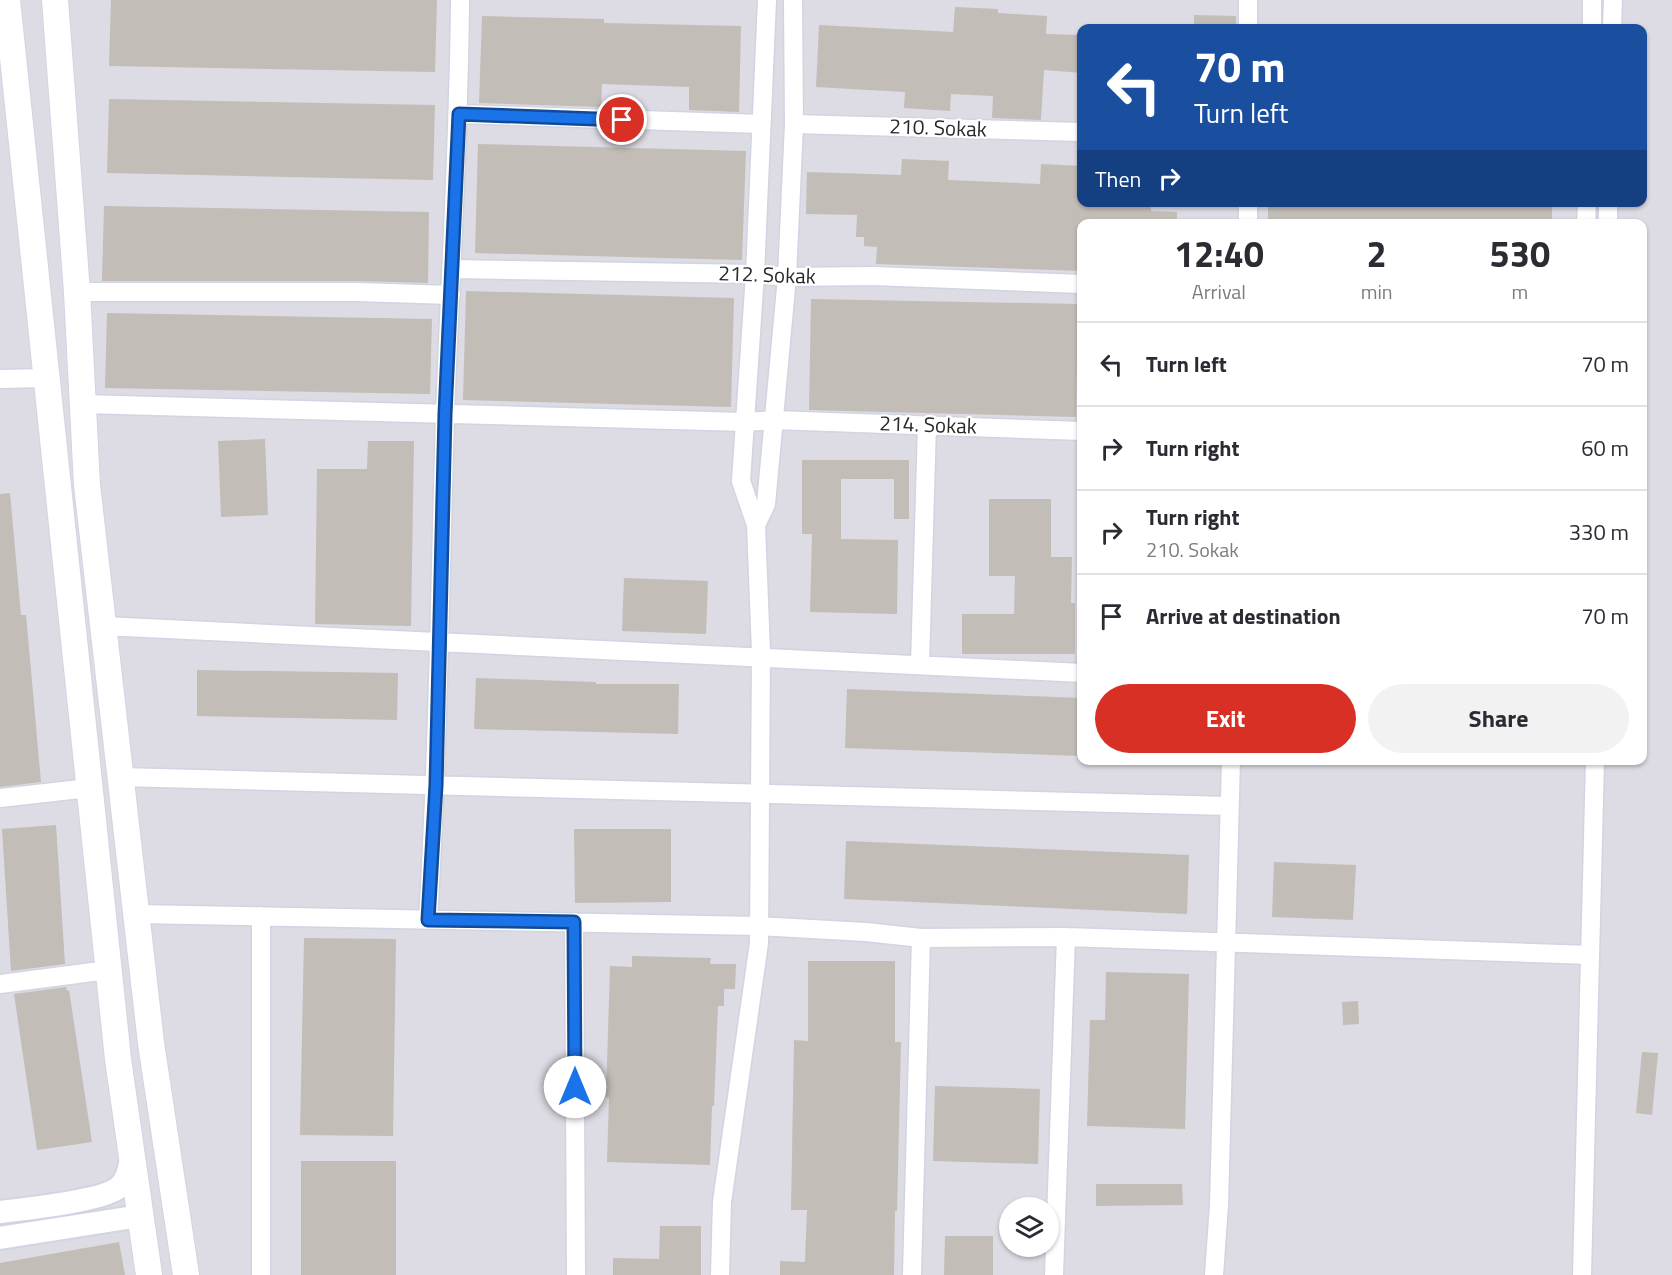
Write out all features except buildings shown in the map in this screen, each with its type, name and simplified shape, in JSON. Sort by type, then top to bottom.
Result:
[{"type":"main road","points":[[7,0],[108,970],[118,1059],[149,1275]]},
{"type":"main road","points":[[55,0],[77,292],[87,485],[151,1043],[186,1275]]},
{"type":"street","points":[[428,920],[436,785],[445,414],[459,114],[460,0]]},
{"type":"street","points":[[720,1275],[722,1202],[759,943],[761,657],[756,525],[741,481],[755,274],[767,0]]},
{"type":"street","points":[[756,525],[766,504],[788,277],[794,123],[794,0]]},
{"type":"street","points":[[1248,0],[1248,24]]},
{"type":"street","points":[[1592,0],[1592,24]]},
{"type":"street","points":[[1612,24],[1613,0]]},
{"type":"street","points":[[459,114],[761,124]]},
{"type":"street","name":"210. Sokak","points":[[794,123],[1077,132]]},
{"type":"street","name":"212. Sokak","points":[[452,269],[755,274],[788,277],[873,276],[1077,284]]},
{"type":"street","points":[[77,292],[357,292],[451,295]]},
{"type":"street","points":[[0,379],[46,378]]},
{"type":"street","points":[[82,404],[745,422]]},
{"type":"street","name":"214. Sokak","points":[[745,422],[774,420],[1077,430]]},
{"type":"street","points":[[920,665],[927,425]]},
{"type":"street","points":[[103,626],[1077,673]]},
{"type":"street","points":[[1214,1275],[1220,1205],[1231,765]]},
{"type":"street","points":[[1582,1275],[1595,765]]},
{"type":"street","points":[[120,777],[1229,806]]},
{"type":"street","points":[[0,798],[89,788]]},
{"type":"street","points":[[136,914],[758,926],[866,932],[921,938],[1066,937],[1590,955]]},
{"type":"street","points":[[261,916],[261,1275]]},
{"type":"street","points":[[574,922],[576,1275]]},
{"type":"street","points":[[1054,1275],[1066,937]]},
{"type":"street","points":[[912,1275],[921,938]]},
{"type":"street","points":[[0,984],[108,970]]},
{"type":"street","points":[[0,1212],[94,1198],[117,1189],[127,1177],[132,1155]]},
{"type":"street","points":[[0,1238],[140,1216]]},
{"type":"shaded area","points":[[0,0],[1672,0],[1672,1275],[0,1275]]},
{"type":"route","points":[[575,1087],[574,922],[428,920],[436,785],[445,414],[459,114],[622,120]]}]
